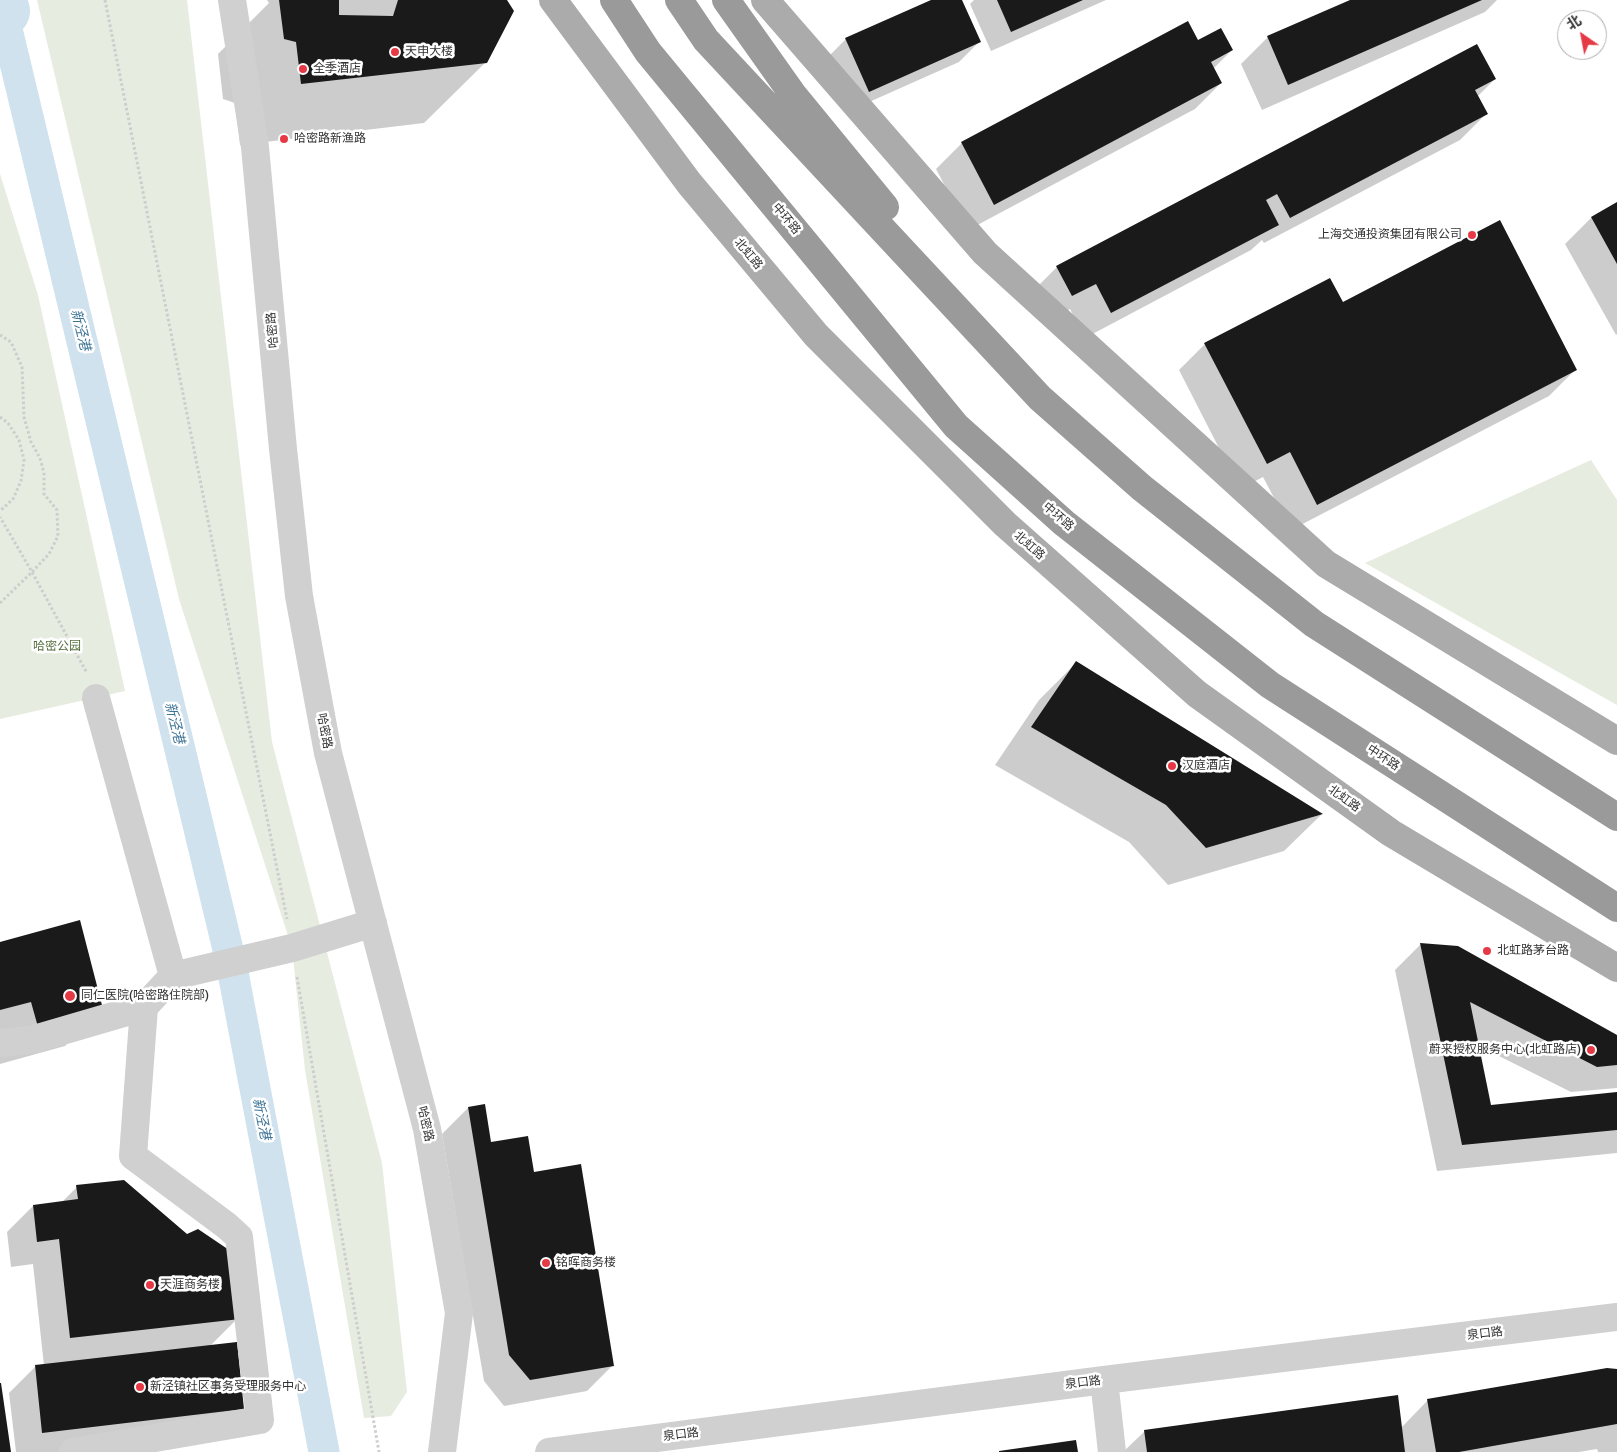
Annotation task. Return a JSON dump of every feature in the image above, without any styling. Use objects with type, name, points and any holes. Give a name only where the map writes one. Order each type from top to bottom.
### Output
[{"type":"highway","name":"中环路","points":[[614,0],[648,52],[956,426],[1064,523],[1270,685],[1617,908]]},
{"type":"highway","points":[[679,0],[706,40],[1040,398],[1142,488],[1314,624],[1617,817]]},
{"type":"highway","points":[[726,0],[794,96],[1040,398]]},
{"type":"main road","name":"北虹路","points":[[552,0],[689,184],[816,335],[1004,524],[1197,694],[1391,833],[1617,968]]},
{"type":"main road","points":[[765,0],[985,253],[1326,564],[1617,742]]},
{"type":"street","name":"哈密路","points":[[232,0],[256,147],[283,449],[299,596],[328,753],[427,1128],[459,1313],[442,1452]]},
{"type":"street","points":[[96,698],[172,976]]},
{"type":"street","points":[[0,1042],[31,1040],[144,1007],[172,976],[292,948],[373,923]]},
{"type":"street","points":[[73,1452],[260,1420],[239,1237],[133,1156],[144,1007]]},
{"type":"street","name":"泉口路","points":[[549,1452],[1104,1380],[1617,1317]]},
{"type":"street","points":[[1104,1380],[1112,1452]]},
{"type":"path","points":[[105,0],[292,948],[380,1452]]},
{"type":"path","points":[[0,335],[11,342],[22,367],[24,417],[44,473],[44,494],[57,510],[58,536],[49,554],[0,603]]},
{"type":"path","points":[[0,417],[8,423],[19,440],[24,460],[21,480],[13,499],[0,511]]},
{"type":"path","points":[[0,517],[85,668],[96,698]]},
{"type":"green space","points":[[37,0],[187,0],[272,742],[382,1163],[407,1392],[391,1416],[364,1418],[305,1070],[292,948],[179,599]]},
{"type":"green space","name":"哈密公园","points":[[0,174],[38,295],[125,691],[0,719]]},
{"type":"green space","points":[[1591,460],[1617,500],[1617,705],[1365,563]]},
{"type":"building","name":"天申大楼","points":[[279,0],[339,0],[339,15],[393,16],[398,0],[507,0],[514,11],[487,63],[301,84],[296,42],[284,39]]},
{"type":"building","points":[[931,0],[962,0],[981,42],[869,92],[845,38]]},
{"type":"building","points":[[997,0],[1083,0],[1011,32]]},
{"type":"building","points":[[1350,0],[1482,0],[1288,85],[1267,36]]},
{"type":"building","points":[[1188,21],[1198,40],[1221,28],[1233,50],[1211,62],[1222,83],[994,205],[961,142]]},
{"type":"building","points":[[1477,44],[1496,79],[1475,90],[1488,114],[1290,218],[1277,194],[1266,200],[1279,225],[1111,313],[1096,284],[1072,296],[1056,266]]},
{"type":"building","points":[[1617,202],[1617,264],[1591,217]]},
{"type":"building","points":[[1500,220],[1577,370],[1317,505],[1290,452],[1267,464],[1204,343],[1330,278],[1343,302]]},
{"type":"building","name":"汉庭酒店","points":[[1076,661],[1323,814],[1206,848],[1166,805],[1031,727]]},
{"type":"building","points":[[80,920],[103,1009],[38,1027],[31,1002],[0,1010],[0,942]]},
{"type":"building","name":"蔚来授权服务中心(北虹路店)","points":[[1420,943],[1458,946],[1617,1035],[1617,1065],[1597,1067],[1470,1002],[1491,1105],[1617,1092],[1617,1130],[1462,1145]]},
{"type":"building","name":"铭晖商务楼","points":[[485,1104],[491,1142],[528,1136],[534,1172],[581,1164],[614,1366],[530,1380],[509,1355],[468,1107]]},
{"type":"building","name":"天涯商务楼","points":[[124,1180],[187,1234],[198,1229],[232,1252],[240,1319],[70,1338],[59,1239],[37,1242],[33,1205],[78,1199],[76,1185]]},
{"type":"building","name":"新泾镇社区事务受理服务中心","points":[[237,1342],[244,1409],[42,1433],[35,1365]]},
{"type":"building","points":[[1607,1368],[1617,1369],[1617,1424],[1459,1452],[1436,1452],[1427,1399]]},
{"type":"building","points":[[1,1383],[11,1452],[0,1452]]},
{"type":"building","points":[[1398,1395],[1405,1452],[1147,1452],[1144,1430]]},
{"type":"building","points":[[1076,1440],[1078,1452],[999,1452],[999,1451]]},
{"type":"waterway","name":"新泾港","points":[[0,0],[231,962],[324,1452]]},
{"type":"place","name":"天申大楼","points":[[395,52]]},
{"type":"place","name":"全季酒店","points":[[303,69]]},
{"type":"place","name":"哈密路新渔路","points":[[284,139]]},
{"type":"place","name":"上海交通投资集团有限公司","points":[[1472,235]]},
{"type":"place","name":"汉庭酒店","points":[[1172,766]]},
{"type":"place","name":"北虹路茅台路","points":[[1487,951]]},
{"type":"place","name":"同仁医院(哈密路住院部)","points":[[70,996]]},
{"type":"place","name":"蔚来授权服务中心(北虹路店)","points":[[1591,1050]]},
{"type":"place","name":"铭晖商务楼","points":[[546,1263]]},
{"type":"place","name":"天涯商务楼","points":[[150,1285]]},
{"type":"place","name":"新泾镇社区事务受理服务中心","points":[[140,1387]]}]
